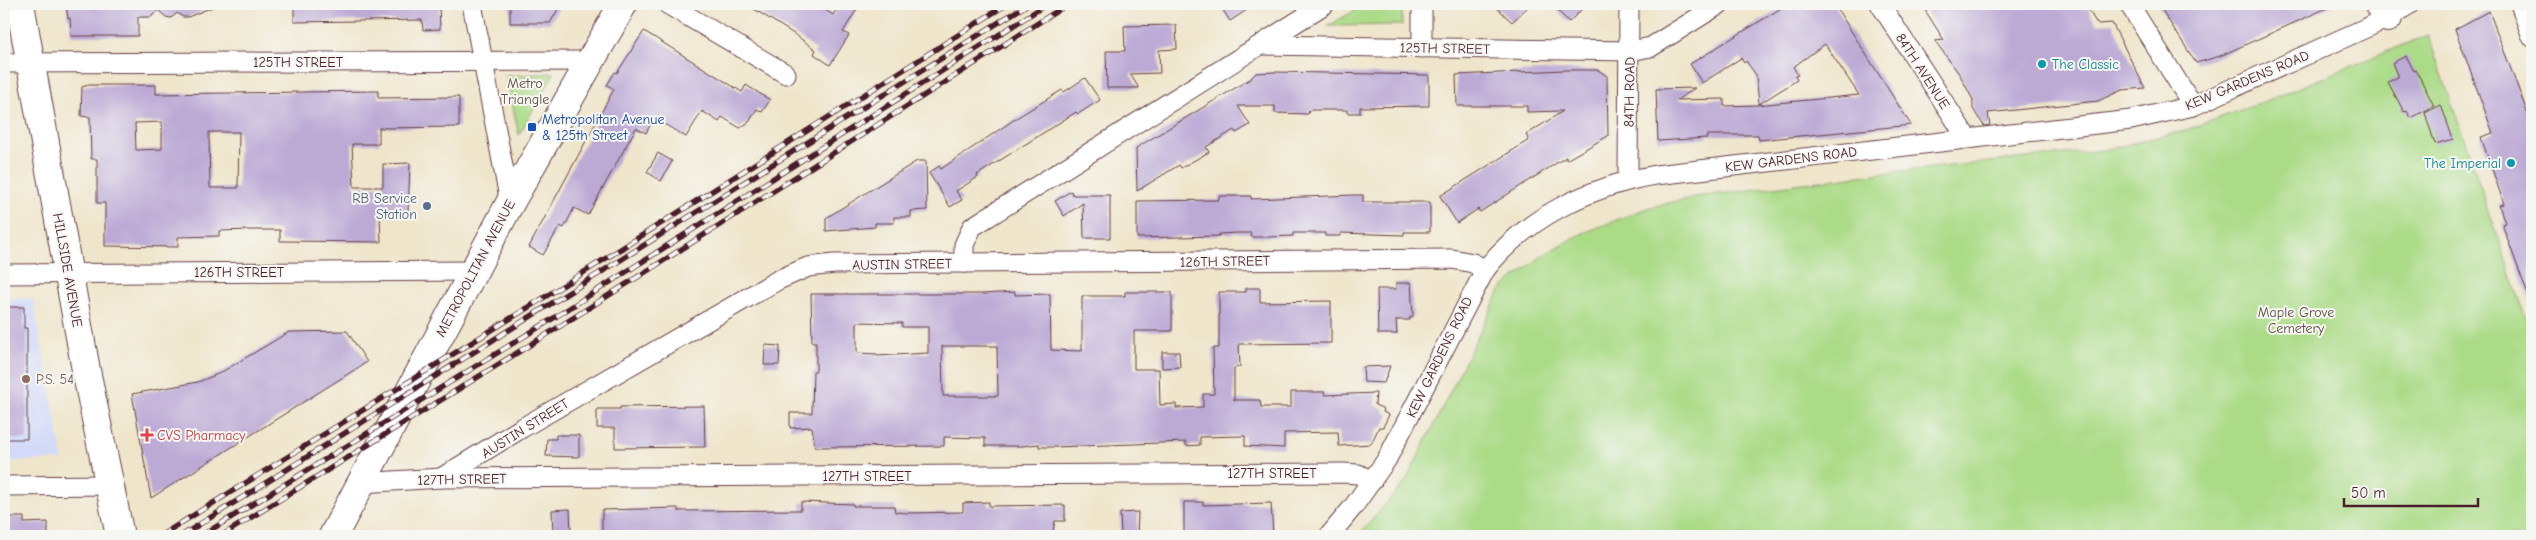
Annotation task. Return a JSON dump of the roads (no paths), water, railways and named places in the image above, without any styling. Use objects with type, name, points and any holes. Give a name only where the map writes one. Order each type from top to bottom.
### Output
[{"type":"main road","name":"HILLSIDE AVENUE","points":[[20,4],[69,274],[120,536]]},
{"type":"main road","name":"METROPOLITAN AVENUE","points":[[333,536],[510,203],[623,4]]},
{"type":"street","points":[[472,4],[510,203]]},
{"type":"street","points":[[668,4],[786,74]]},
{"type":"street","name":"AUSTIN STREET","points":[[442,478],[522,428],[800,270],[834,264],[964,263],[964,245],[972,226],[1325,4]]},
{"type":"street","points":[[1422,4],[1422,48]]},
{"type":"street","name":"84TH ROAD","points":[[1628,180],[1629,4]]},
{"type":"street","name":"125TH STREET","points":[[1261,44],[1630,51],[1651,47],[1720,4]]},
{"type":"street","name":"84TH AVENUE","points":[[1880,4],[1967,138]]},
{"type":"street","points":[[2129,4],[2193,106]]},
{"type":"street","name":"KEW GARDENS ROAD","points":[[1329,536],[1372,481],[1414,410],[1459,317],[1485,270],[1510,242],[1542,218],[1582,196],[1628,180],[1967,138],[2110,124],[2193,106],[2383,11],[2410,4]]},
{"type":"street","points":[[2520,4],[2532,37]]},
{"type":"street","name":"125TH STREET","points":[[4,63],[592,61]]},
{"type":"street","name":"126TH STREET","points":[[964,263],[1452,259],[1473,263],[1485,270]]},
{"type":"street","name":"126TH STREET","points":[[4,274],[474,271]]},
{"type":"street","name":"127TH STREET","points":[[360,483],[442,478],[1343,473],[1358,474],[1372,481]]},
{"type":"street","points":[[4,486],[110,485]]},
{"type":"railway","points":[[160,536],[537,302],[1007,4]]},
{"type":"railway","points":[[181,536],[1028,4]]},
{"type":"railway","points":[[201,536],[549,321],[1047,4]]},
{"type":"railway","points":[[221,536],[554,330],[1068,4]]},
{"type":"place","name":"The Classic","points":[[2042,64]]},
{"type":"place","name":"Metropolitan Avenue & 125th Street","points":[[532,127]]},
{"type":"place","name":"The Imperial","points":[[2511,163]]},
{"type":"place","name":"RB Service Station","points":[[427,206]]},
{"type":"place","name":"P.S. 54","points":[[26,379]]},
{"type":"place","name":"CVS Pharmacy","points":[[147,435]]},
{"type":"park label","name":"Metro Triangle","points":[[525,92]]},
{"type":"park label","name":"Maple Grove Cemetery","points":[[2296,320]]}]
